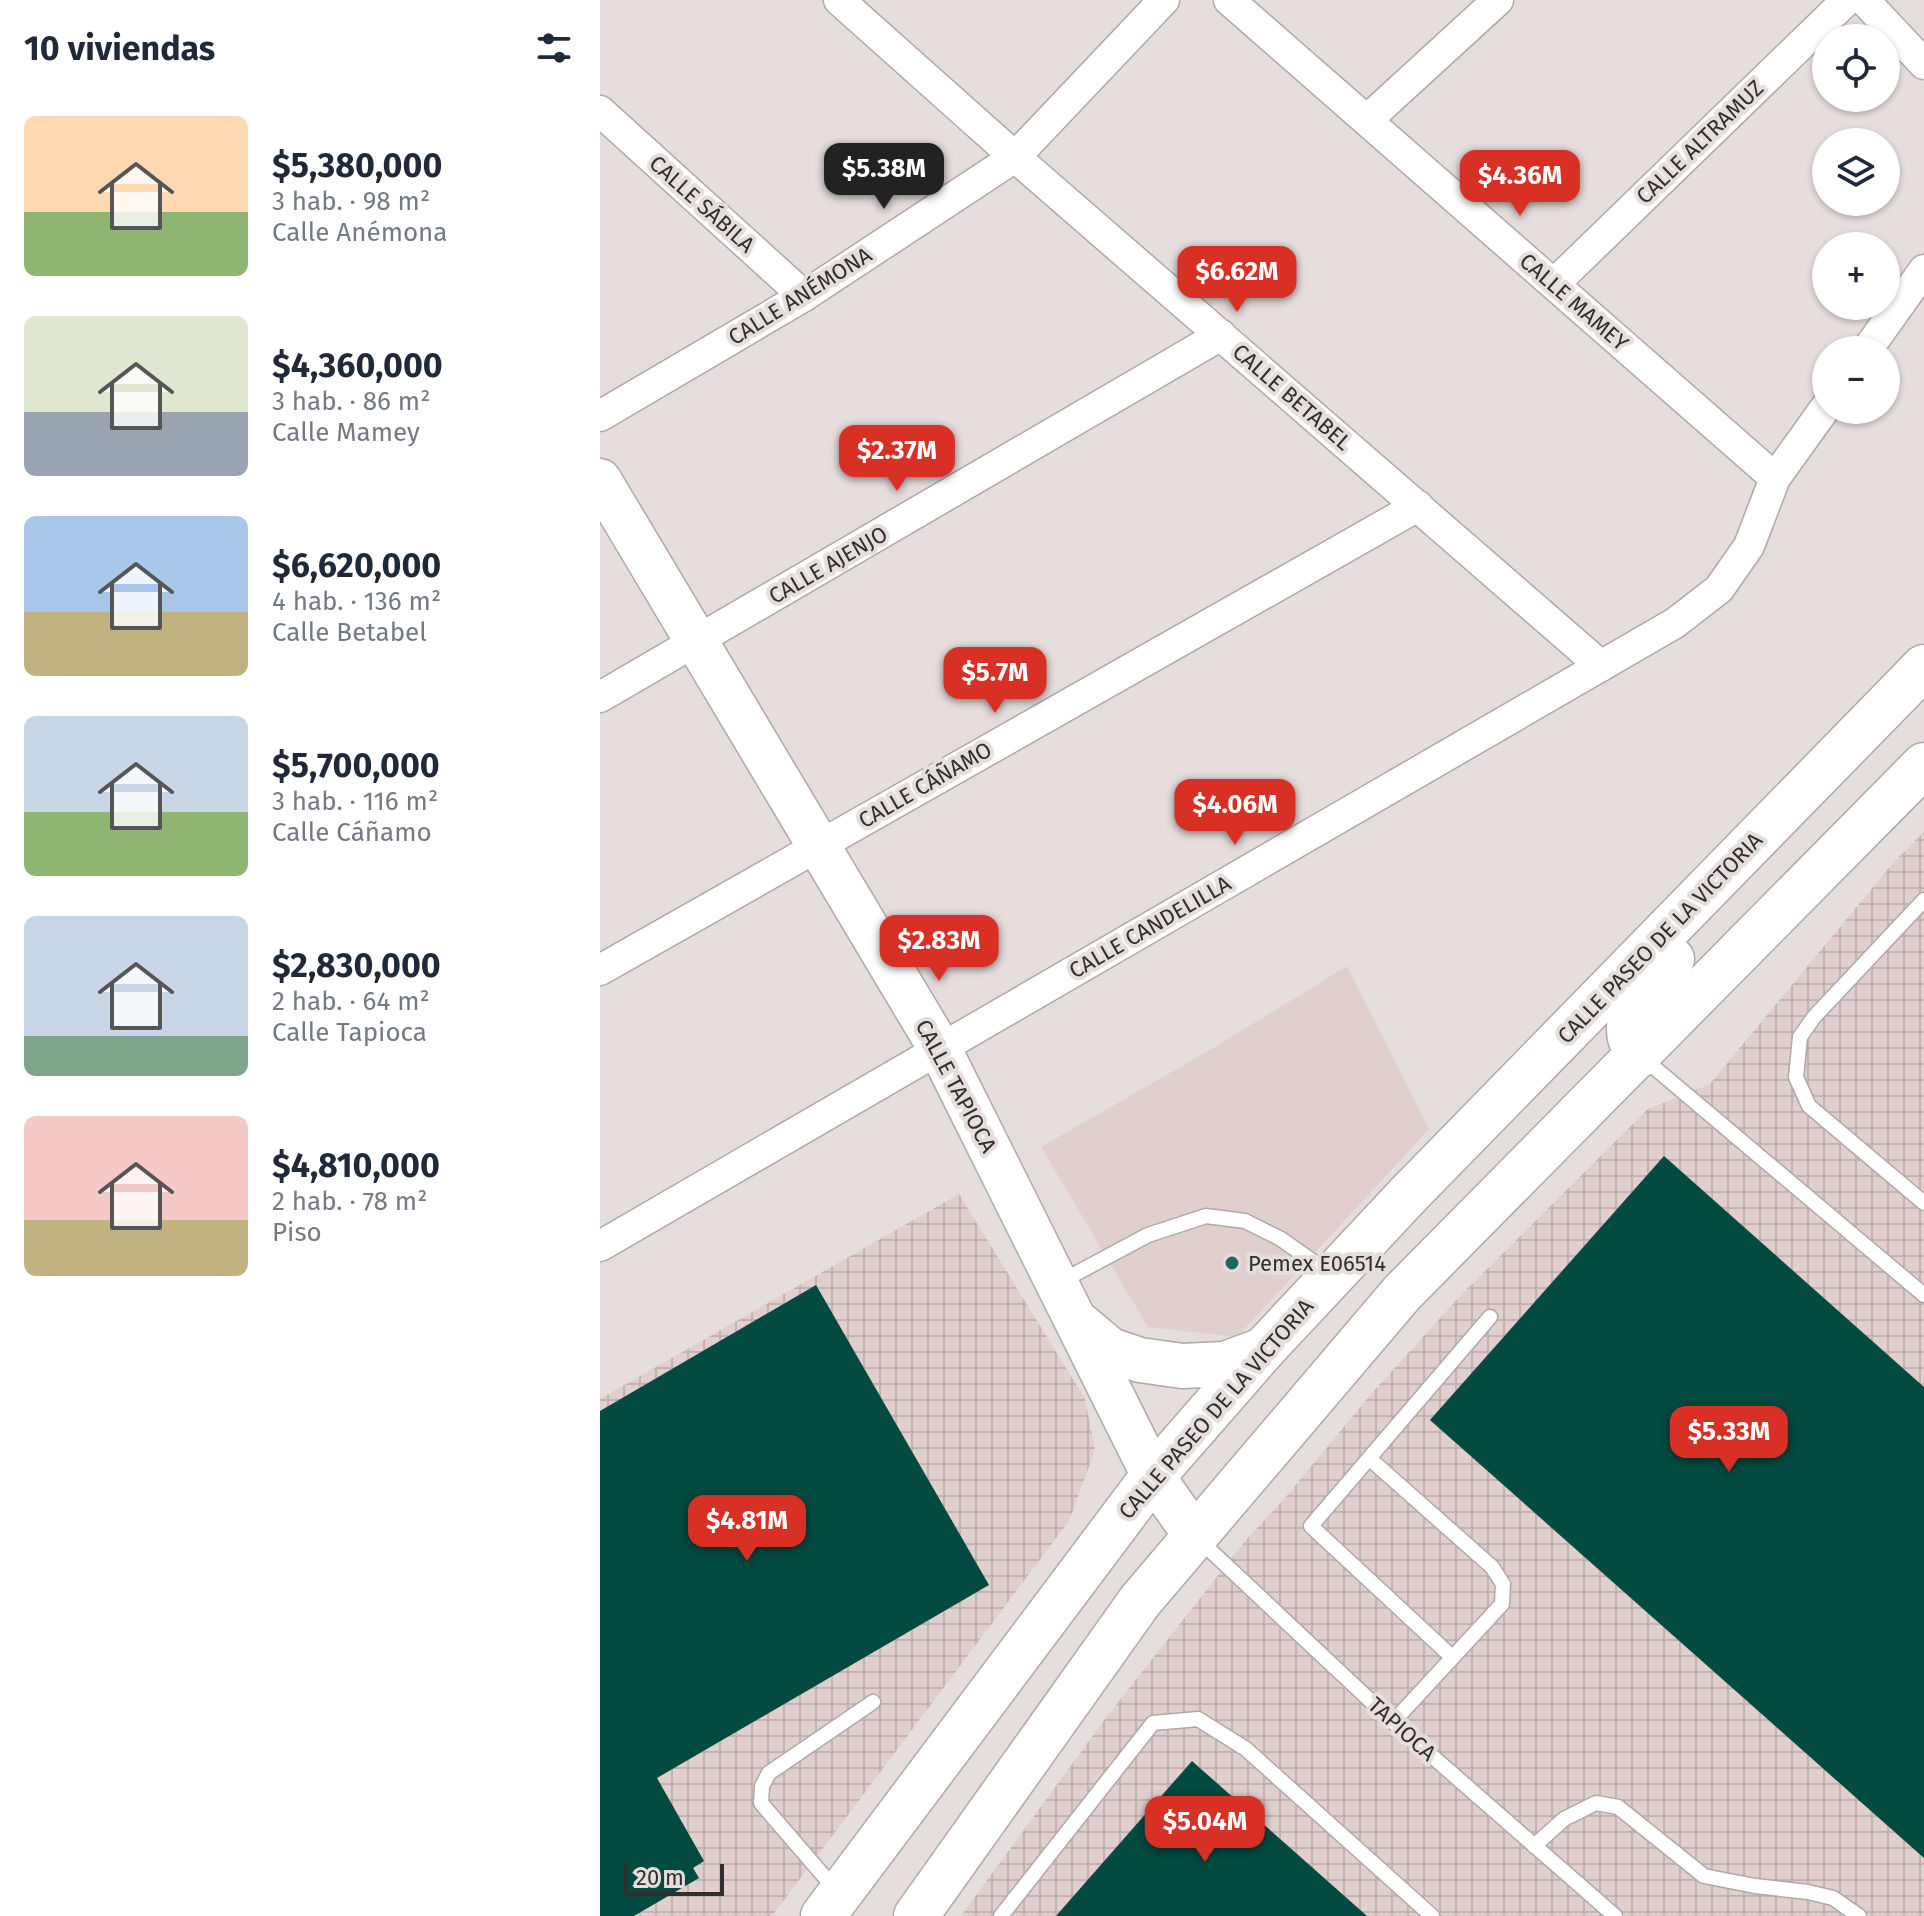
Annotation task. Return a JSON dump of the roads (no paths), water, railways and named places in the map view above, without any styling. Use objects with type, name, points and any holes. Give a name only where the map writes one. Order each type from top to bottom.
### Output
[{"type":"main road","name":"CALLE PASEO DE LA VICTORIA","points":[[831,1905],[1153,1476],[1263,1350],[1924,667]]},
{"type":"main road","points":[[916,1916],[1140,1601],[1402,1293],[1924,765]]},
{"type":"main road","points":[[1640,1055],[1630,1039],[1631,1016],[1645,989],[1756,871],[1788,806]]},
{"type":"main road","points":[[1079,1324],[1110,1350],[1140,1360],[1168,1364],[1225,1364],[1263,1350]]},
{"type":"street","name":"CALLE BETABEL","points":[[839,0],[1601,666]]},
{"type":"street","name":"CALLE ANÉMONA","points":[[600,416],[804,296],[1015,157],[1164,0]]},
{"type":"street","name":"CALLE MAMEY","points":[[1229,0],[1775,478]]},
{"type":"street","points":[[1367,120],[1498,0]]},
{"type":"street","name":"CALLE ALTRAMUZ","points":[[1554,284],[1847,0]]},
{"type":"street","points":[[1864,0],[1924,64]]},
{"type":"street","name":"CALLE SÁBILA","points":[[600,111],[804,296]]},
{"type":"street","points":[[1877,336],[1924,270]]},
{"type":"street","name":"CALLE AJENJO","points":[[600,697],[1221,335]]},
{"type":"street","name":"CALLE CANDELILLA","points":[[600,1246],[1675,623],[1719,589],[1749,546],[1775,478],[1814,424]]},
{"type":"street","name":"CALLE TAPIOCA","points":[[600,480],[940,1049],[1153,1476],[1195,1536]]},
{"type":"street","name":"CALLE CÁÑAMO","points":[[600,970],[1418,506]]},
{"type":"lane","points":[[1924,900],[1814,1017],[1800,1037],[1796,1077],[1809,1106],[1924,1203]]},
{"type":"lane","points":[[1640,1055],[1924,1295]]},
{"type":"lane","points":[[1057,1284],[1148,1235],[1206,1216],[1245,1221],[1281,1239],[1333,1275]]},
{"type":"lane","points":[[1452,1657],[1311,1526],[1490,1317]]},
{"type":"lane","points":[[1370,1459],[1492,1567],[1503,1584],[1502,1604],[1393,1722]]},
{"type":"lane","name":"TAPIOCA","points":[[1195,1536],[1393,1722],[1615,1916]]},
{"type":"lane","points":[[831,1905],[761,1803],[762,1786],[769,1773],[873,1702]]},
{"type":"lane","points":[[1001,1916],[1153,1723],[1198,1719],[1246,1749],[1432,1916]]},
{"type":"lane","points":[[1534,1846],[1564,1819],[1596,1803],[1618,1807],[1704,1876],[1833,1898],[1859,1916]]},
{"type":"place","name":"Pemex E06514","points":[[1232,1263]]}]
